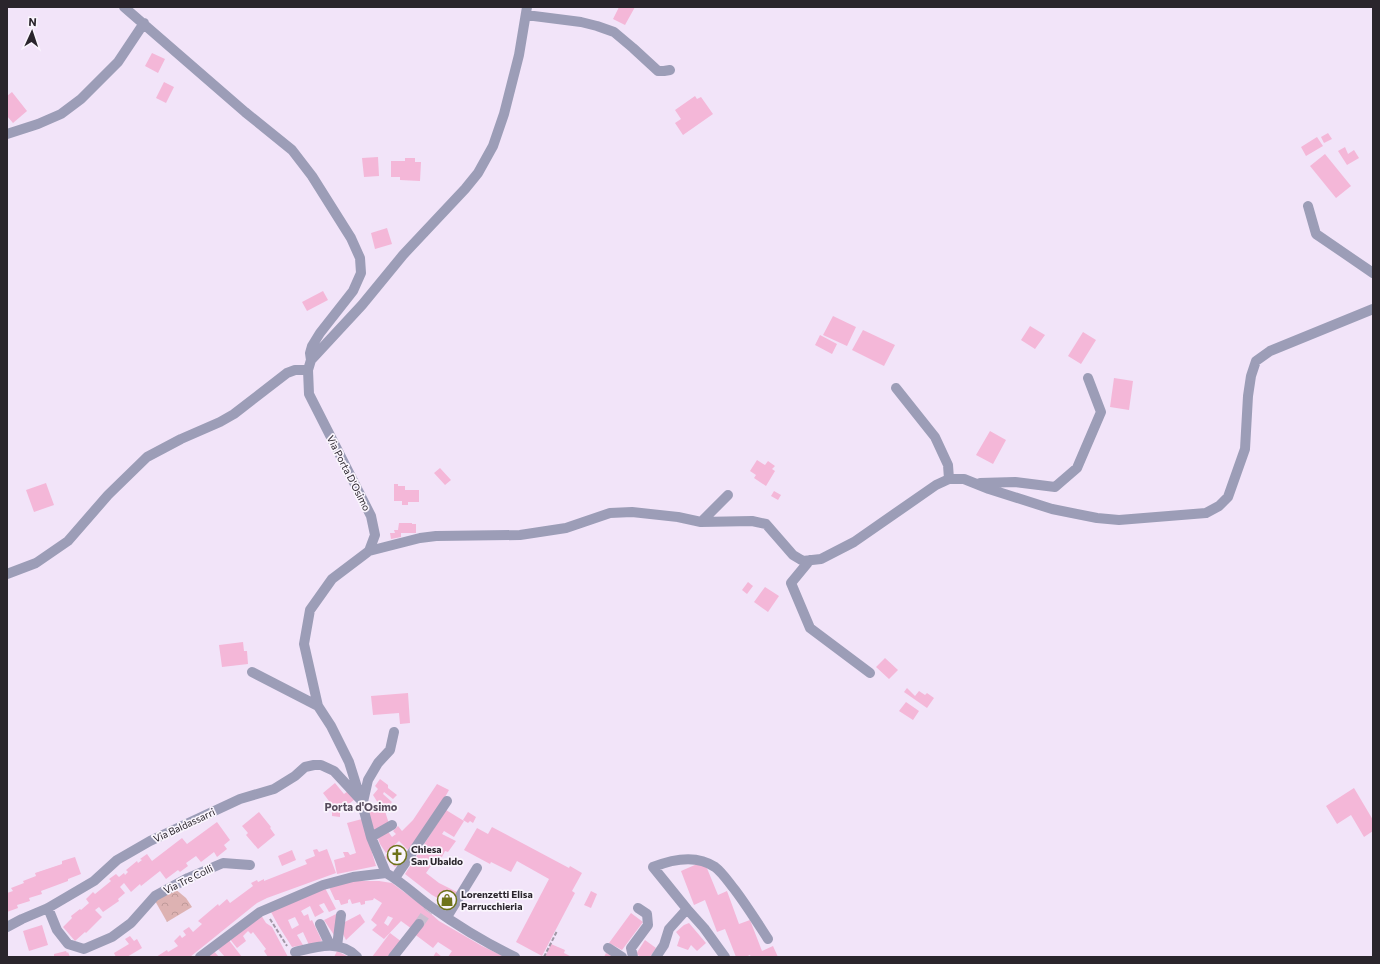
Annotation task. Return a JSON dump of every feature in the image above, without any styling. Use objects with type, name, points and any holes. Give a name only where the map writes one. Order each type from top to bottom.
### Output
[{"type":"street","name":"Via Porta D'Osimo","points":[[124,7],[245,112],[292,150],[312,176],[351,238],[360,258],[361,273],[353,291],[320,333],[312,346],[310,353],[309,394],[371,516],[375,535],[369,551]]},
{"type":"street","points":[[7,574],[36,563],[68,541],[108,495],[147,457],[180,439],[220,422],[234,414],[287,373],[310,365],[403,255],[465,189],[478,173],[493,146],[504,114],[519,55],[527,11],[581,22],[614,32],[658,70],[670,70]]},
{"type":"street","points":[[7,134],[38,124],[61,114],[81,99],[118,62],[144,23]]},
{"type":"street","points":[[1308,206],[1316,234],[1373,273]]},
{"type":"street","points":[[386,873],[371,837],[362,802],[349,762],[331,726],[318,706],[304,644],[310,610],[332,579],[369,551],[420,538],[436,536],[520,535],[566,528],[610,513],[632,512],[678,517],[701,522],[752,522],[766,524],[793,555],[803,561],[821,559],[854,542],[936,485],[949,479],[964,479],[1052,508],[1097,518],[1119,520],[1206,513],[1219,506],[1228,498],[1245,449],[1248,396],[1251,376],[1256,361],[1270,351],[1373,309]]},
{"type":"street","points":[[975,483],[1015,482],[1055,487],[1077,468],[1101,412],[1088,378]]},
{"type":"street","points":[[896,388],[935,437],[948,465],[949,479]]},
{"type":"street","points":[[701,522],[728,495]]},
{"type":"street","points":[[810,560],[791,583],[810,628],[870,674]]},
{"type":"street","points":[[252,672],[318,706]]},
{"type":"street","points":[[362,802],[368,780],[378,763],[390,750],[394,732]]},
{"type":"street","name":"Via Baldassarri","points":[[7,927],[48,908],[94,881],[117,860],[150,841],[240,799],[274,789],[295,776],[305,767],[314,765],[334,770],[362,802]]},
{"type":"street","points":[[395,878],[447,801]]},
{"type":"street","points":[[371,837],[392,825]]},
{"type":"street","points":[[725,957],[704,928],[653,867],[669,861],[693,859],[703,861],[716,867],[749,909],[768,939]]},
{"type":"street","name":"Via Tre Colli","points":[[48,908],[57,930],[68,944],[84,948],[112,937],[132,923],[155,896],[188,878],[223,863],[250,865]]},
{"type":"street","points":[[448,917],[477,868]]},
{"type":"street","points":[[200,957],[264,910],[323,885],[353,877],[386,873],[395,878],[429,909],[448,917],[515,957]]},
{"type":"street","points":[[633,957],[631,948],[648,925],[647,914],[638,908]]},
{"type":"street","points":[[656,957],[664,945],[669,929],[687,909]]},
{"type":"street","points":[[334,946],[341,915]]},
{"type":"street","points":[[320,924],[334,946]]},
{"type":"street","points":[[393,957],[419,924]]},
{"type":"street","points":[[295,952],[334,946],[348,950],[357,957]]},
{"type":"street","points":[[608,948],[622,957]]},
{"type":"path","points":[[264,910],[289,949],[295,952]]},
{"type":"path","points":[[544,957],[557,932]]},
{"type":"green space","points":[[174,888],[186,898],[192,907],[167,922],[154,899]]},
{"type":"building","points":[[619,7],[635,7],[625,25],[613,19]]},
{"type":"building","points":[[152,53],[165,59],[158,73],[145,66]]},
{"type":"building","points":[[164,82],[174,87],[166,103],[156,98]]},
{"type":"building","points":[[12,92],[27,111],[13,123],[7,116],[7,96]]},
{"type":"building","points":[[695,96],[697,99],[701,97],[713,114],[683,135],[675,123],[681,119],[675,110]]},
{"type":"building","points":[[1328,133],[1332,139],[1324,143],[1321,137]]},
{"type":"building","points":[[1317,137],[1323,146],[1306,156],[1301,147]]},
{"type":"building","points":[[1345,147],[1348,154],[1354,150],[1359,158],[1347,165],[1338,151]]},
{"type":"building","points":[[1325,154],[1351,186],[1336,198],[1310,166]]},
{"type":"building","points":[[378,157],[379,176],[364,177],[362,158]]},
{"type":"building","points":[[405,158],[415,158],[415,162],[421,162],[420,181],[400,180],[400,177],[391,177],[391,161],[405,161]]},
{"type":"building","points":[[387,228],[392,244],[375,249],[371,233]]},
{"type":"building","points":[[323,291],[328,300],[307,311],[302,302]]},
{"type":"building","points":[[833,316],[856,327],[847,346],[823,335]]},
{"type":"building","points":[[1030,326],[1045,335],[1035,349],[1021,340]]},
{"type":"building","points":[[863,330],[895,345],[884,366],[852,350]]},
{"type":"building","points":[[1083,332],[1096,340],[1081,364],[1068,356]]},
{"type":"building","points":[[820,335],[837,344],[832,354],[815,345]]},
{"type":"building","points":[[1114,378],[1133,381],[1129,410],[1110,407]]},
{"type":"building","points":[[990,431],[1006,440],[993,464],[976,455]]},
{"type":"building","points":[[757,460],[765,465],[768,461],[775,466],[772,469],[775,471],[766,486],[754,478],[756,475],[750,471]]},
{"type":"building","points":[[440,468],[451,480],[445,485],[434,473]]},
{"type":"building","points":[[46,483],[54,505],[34,512],[26,490]]},
{"type":"building","points":[[394,484],[398,484],[398,486],[405,486],[405,490],[419,490],[419,502],[408,502],[408,505],[402,505],[402,501],[394,501]]},
{"type":"building","points":[[774,491],[781,495],[778,500],[771,496]]},
{"type":"building","points":[[399,523],[416,524],[416,533],[401,533],[401,537],[391,539],[390,533],[395,533],[394,530],[398,530]]},
{"type":"building","points":[[748,582],[753,586],[747,594],[742,590]]},
{"type":"building","points":[[765,587],[779,596],[768,612],[754,602]]},
{"type":"building","points":[[243,642],[244,651],[247,651],[248,664],[222,667],[219,645]]},
{"type":"building","points":[[885,658],[898,670],[889,679],[876,667]]},
{"type":"building","points":[[907,688],[915,696],[919,691],[925,695],[927,693],[934,698],[927,708],[904,692]]},
{"type":"building","points":[[408,693],[410,723],[400,724],[399,713],[373,715],[371,696]]},
{"type":"building","points":[[906,702],[919,711],[913,720],[899,711]]},
{"type":"building","points":[[380,779],[397,795],[393,799],[384,792],[383,794],[392,802],[385,811],[389,824],[375,832],[367,812],[378,803],[373,795],[378,789],[375,786]]},
{"type":"building","points":[[335,783],[344,794],[348,791],[355,799],[345,807],[342,804],[335,809],[323,793]]},
{"type":"building","points":[[437,784],[449,790],[440,806],[408,850],[399,841],[386,853],[377,836],[387,830],[392,837],[396,834],[393,831],[398,826],[402,831],[413,820]]},
{"type":"building","points":[[1354,788],[1373,820],[1373,831],[1364,837],[1351,815],[1337,824],[1326,806]]},
{"type":"building","points":[[332,809],[340,809],[340,817],[332,816]]},
{"type":"building","points":[[446,810],[464,821],[454,837],[444,831],[442,834],[456,841],[448,852],[445,851],[442,857],[438,856],[426,873],[439,883],[459,893],[452,906],[432,895],[405,874]]},
{"type":"building","points":[[259,812],[271,827],[270,828],[275,835],[258,849],[246,835],[248,833],[242,826]]},
{"type":"building","points":[[468,812],[476,817],[473,823],[470,821],[468,823],[463,820]]},
{"type":"building","points":[[362,819],[376,866],[337,874],[334,860],[345,857],[343,852],[348,852],[350,855],[356,853],[347,823]]},
{"type":"building","points":[[217,822],[230,840],[224,845],[227,849],[217,857],[214,852],[201,862],[196,856],[186,863],[188,866],[180,872],[178,870],[166,879],[160,871],[141,886],[140,884],[131,892],[124,883],[120,887],[125,893],[118,899],[119,901],[103,912],[99,907],[95,910],[102,917],[86,933],[85,932],[75,941],[63,927],[72,918],[71,916],[89,903],[86,899],[93,892],[95,894],[111,881],[109,879],[116,874],[119,877],[124,873],[125,875],[128,872],[126,870],[137,861],[138,863],[142,860],[140,859],[147,854],[152,861],[182,838],[187,844]]},
{"type":"building","points":[[492,827],[569,868],[570,866],[582,873],[572,891],[575,893],[542,956],[516,942],[549,879],[517,861],[511,872],[491,862],[490,864],[464,850],[477,828],[488,834]]},
{"type":"building","name":"Chiesa San Ubaldo","points":[[399,844],[409,854],[395,867],[385,857]]},
{"type":"building","points":[[317,849],[319,852],[327,849],[336,873],[257,903],[190,957],[156,957],[167,950],[168,952],[178,946],[174,941],[180,935],[182,938],[186,935],[183,931],[189,927],[193,932],[202,924],[198,921],[218,904],[219,906],[227,899],[230,903],[253,886],[251,883],[257,880],[258,882],[264,879],[264,881],[307,864],[305,860],[315,856],[313,850]]},
{"type":"building","points":[[292,850],[296,860],[282,866],[278,856]]},
{"type":"building","points":[[75,857],[81,874],[68,879],[68,881],[41,891],[42,894],[29,898],[30,901],[17,905],[18,908],[7,912],[7,893],[13,891],[11,888],[36,876],[35,873],[62,864],[62,861]]},
{"type":"building","points":[[704,861],[718,895],[727,891],[739,924],[750,920],[762,951],[773,946],[778,957],[751,957],[750,955],[745,957],[736,957],[725,929],[717,932],[705,900],[694,905],[681,871]]},
{"type":"building","points":[[352,881],[379,881],[392,883],[419,903],[439,921],[482,946],[505,957],[448,957],[452,951],[438,942],[433,948],[413,933],[412,929],[401,921],[384,939],[372,930],[377,925],[371,920],[382,903],[374,898],[373,900],[365,901],[365,904],[361,905],[360,902],[352,904],[350,899],[348,900],[348,903],[341,905],[339,900],[335,900],[329,887]],"holes":[[[388,916],[393,918],[388,926],[384,923]]]},
{"type":"building","points":[[325,888],[336,909],[329,912],[324,903],[319,905],[324,912],[315,917],[310,906],[301,911],[304,916],[308,914],[310,921],[312,920],[322,941],[309,945],[303,932],[297,935],[303,945],[292,947],[271,912]],"holes":[[[295,917],[299,925],[292,929],[288,920]]]},
{"type":"building","points":[[591,891],[597,894],[591,908],[584,905]]},
{"type":"building","points":[[338,913],[334,935],[324,920]]},
{"type":"building","points":[[631,913],[643,922],[622,950],[609,943]]},
{"type":"building","points":[[360,914],[365,922],[346,940],[341,930],[341,924]]},
{"type":"building","points":[[261,915],[266,923],[272,927],[288,957],[268,957],[264,951],[266,949],[253,932],[251,934],[248,931],[243,936],[246,941],[237,948],[229,938]]},
{"type":"building","points":[[689,923],[706,943],[697,951],[691,945],[688,950],[677,946],[680,937],[676,932],[684,925]]},
{"type":"building","points":[[42,925],[48,945],[29,951],[23,931]]},
{"type":"building","points":[[390,933],[402,942],[390,957],[372,957]]},
{"type":"building","points":[[130,936],[134,941],[137,939],[142,948],[127,957],[116,957],[114,953],[129,944],[125,939]]},
{"type":"building","points":[[228,939],[242,957],[225,957],[217,948]]},
{"type":"building","points":[[645,940],[656,948],[650,957],[641,957],[636,954]]},
{"type":"building","points":[[551,944],[565,950],[564,953],[572,957],[545,957]]},
{"type":"building","points":[[213,950],[219,957],[206,957]]},
{"type":"building","points":[[66,951],[70,957],[54,957],[54,954]]},
{"type":"building","points":[[337,951],[349,957],[334,957]]},
{"type":"building","points":[[436,952],[442,957],[433,957]]},
{"type":"building","points":[[606,953],[615,957],[604,957]]},
{"type":"tunnel","points":[[419,924],[428,911]]},
{"type":"place","name":"Chiesa San Ubaldo","points":[[397,855]]},
{"type":"place","name":"Lorenzetti Elisa Parrucchieria","points":[[447,900]]},
{"type":"district","name":"Porta d'Osimo","points":[[361,806]]}]
